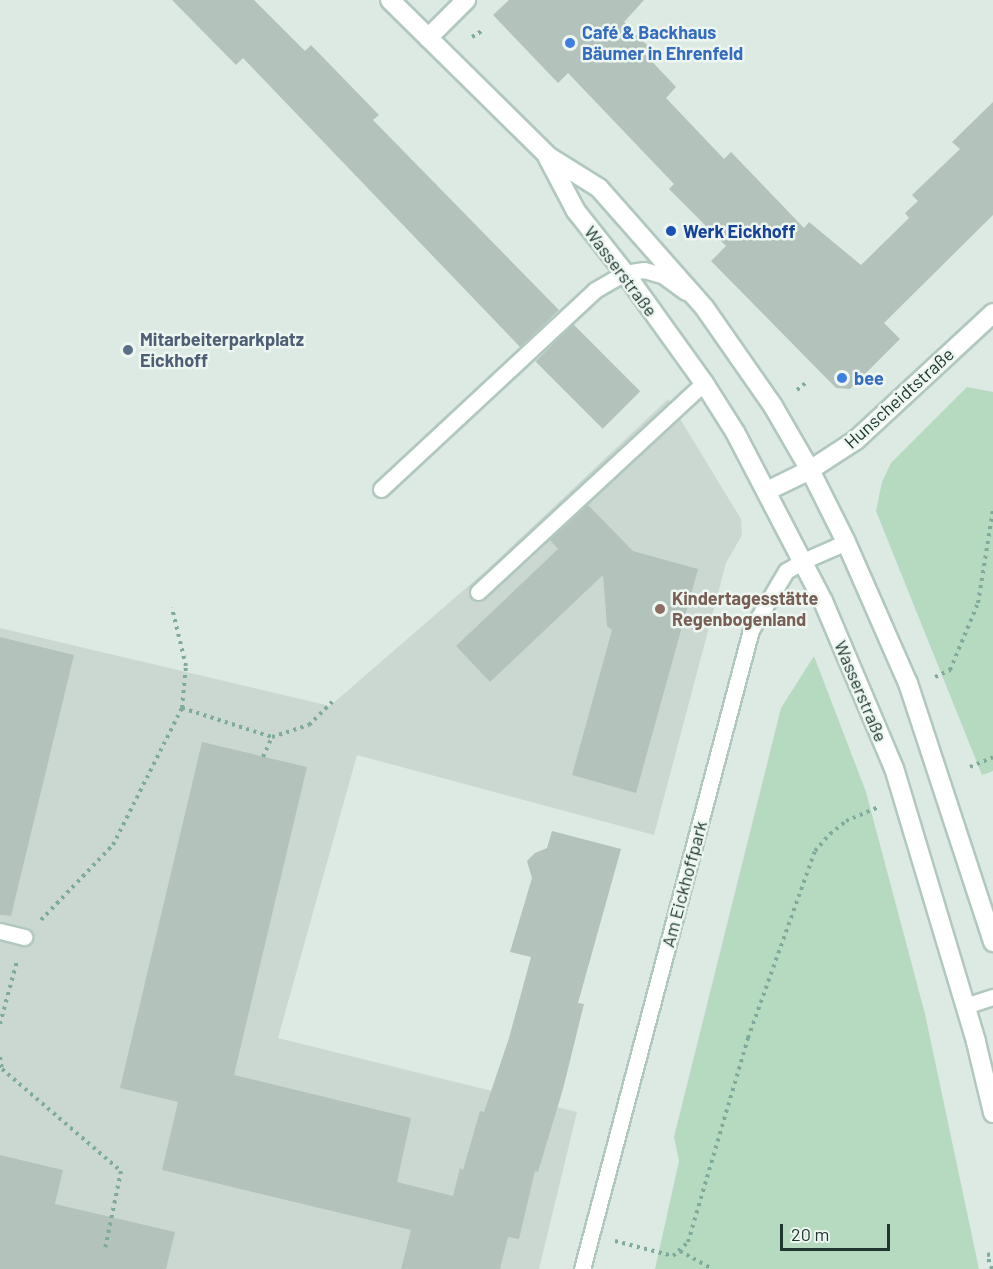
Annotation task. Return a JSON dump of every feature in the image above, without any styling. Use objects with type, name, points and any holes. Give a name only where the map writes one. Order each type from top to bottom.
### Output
[{"type":"main road","name":"Wasserstraße","points":[[390,0],[548,156],[599,188],[704,307],[773,406],[810,470],[846,542],[908,683],[993,942]]},
{"type":"main road","points":[[428,38],[466,0]]},
{"type":"main road","name":"Wasserstraße","points":[[548,156],[576,211],[625,273],[704,383],[767,491],[850,664],[903,798],[965,1006],[993,1113]]},
{"type":"main road","name":"Hunscheidtstraße","points":[[767,491],[810,470],[856,440],[993,313]]},
{"type":"lane","points":[[381,489],[595,290],[625,273],[644,270],[662,275],[704,307]]},
{"type":"lane","points":[[478,592],[704,383]]},
{"type":"lane","name":"Am Eickhoffpark","points":[[582,1269],[751,630],[786,571],[802,561],[846,542]]},
{"type":"lane","points":[[0,932],[24,937]]},
{"type":"lane","points":[[965,1006],[993,997]]},
{"type":"path","points":[[790,394],[807,382]]},
{"type":"path","points":[[935,677],[950,670],[978,603],[993,509]]},
{"type":"path","points":[[0,1024],[24,937],[113,845],[182,708],[186,666],[172,608]]},
{"type":"path","points":[[182,708],[272,736],[309,725],[335,699]]},
{"type":"path","points":[[263,757],[272,736]]},
{"type":"path","points":[[970,767],[993,757]]},
{"type":"path","points":[[590,1235],[674,1256],[688,1242],[748,1038],[815,851],[846,821],[903,798]]},
{"type":"path","points":[[0,1057],[2,1069],[121,1171],[105,1250]]},
{"type":"path","points":[[680,1251],[712,1269]]},
{"type":"path","points":[[992,1269],[987,1255],[993,1254]]},
{"type":"shaded area","points":[[668,399],[741,519],[742,535],[726,563],[654,835],[357,755],[278,1038],[577,1112],[539,1269],[0,1269],[0,628],[330,706],[488,569]]},
{"type":"green space","points":[[967,387],[993,392],[993,771],[982,775],[876,511],[882,482],[891,463]]},
{"type":"green space","points":[[814,656],[866,792],[925,1014],[979,1269],[655,1269],[679,1161],[674,1137],[781,708]]},
{"type":"building","points":[[172,0],[254,0],[305,51],[311,45],[379,115],[373,120],[559,310],[520,347],[243,58],[236,65]]},
{"type":"building","points":[[509,0],[644,0],[624,22],[648,46],[643,52],[676,87],[666,98],[724,159],[731,152],[804,228],[809,222],[861,265],[909,218],[905,213],[918,201],[912,195],[960,149],[952,142],[993,102],[993,215],[884,323],[900,339],[850,389],[836,388],[711,261],[726,246],[669,189],[674,184],[568,73],[558,83],[493,15]]},
{"type":"building","points":[[573,324],[640,391],[603,429],[536,361]]},
{"type":"building","points":[[588,505],[633,551],[698,569],[636,793],[572,775],[612,630],[607,626],[603,575],[490,682],[456,646],[558,549],[550,540]]},
{"type":"building","points":[[0,637],[74,655],[11,916],[0,915]]},
{"type":"building","points":[[202,742],[307,767],[234,1075],[411,1118],[397,1182],[453,1196],[460,1168],[463,1170],[480,1111],[484,1112],[509,1038],[531,957],[510,952],[532,878],[527,861],[535,853],[547,848],[552,831],[621,849],[578,1003],[584,1004],[563,1089],[538,1172],[535,1171],[519,1239],[508,1237],[500,1269],[401,1269],[411,1230],[162,1170],[178,1102],[120,1088]]},
{"type":"building","points":[[0,1155],[63,1170],[55,1204],[175,1232],[166,1269],[0,1269]]},
{"type":"place","name":"Café & Backhaus Bäumer in Ehrenfeld","points":[[570,43]]},
{"type":"place","name":"Werk Eickhoff","points":[[671,231]]},
{"type":"place","name":"Mitarbeiterparkplatz Eickhoff","points":[[128,350]]},
{"type":"place","name":"bee","points":[[842,378]]},
{"type":"place","name":"Kindertagesstätte Regenbogenland","points":[[660,609]]}]
